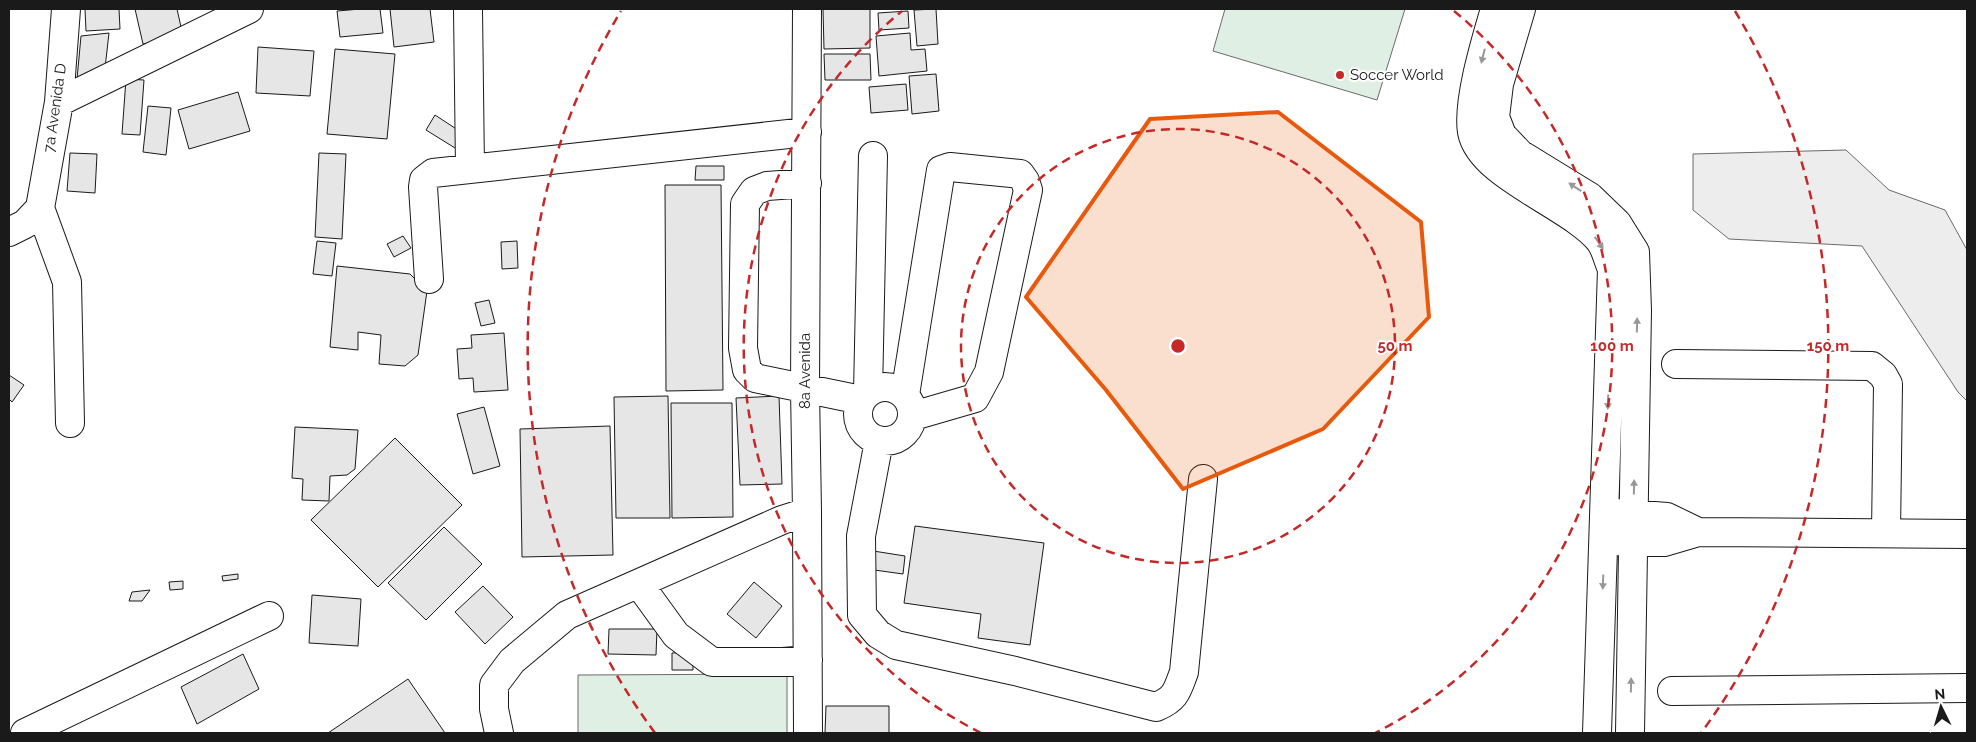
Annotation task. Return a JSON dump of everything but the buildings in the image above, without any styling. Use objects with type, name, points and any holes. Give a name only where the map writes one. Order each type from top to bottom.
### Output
[{"type":"street","name":"7a Avenida D","points":[[40,208],[59,102],[66,9]]},
{"type":"street","points":[[59,102],[249,9]]},
{"type":"street","points":[[468,9],[470,169]]},
{"type":"street","name":"8a Avenida","points":[[807,9],[808,132],[805,389],[808,512],[808,733]]},
{"type":"street","points":[[1495,9],[1471,106],[1472,133],[1484,156],[1501,171],[1576,219],[1601,242],[1612,270],[1597,733]]},
{"type":"street","points":[[1521,9],[1499,84],[1495,117],[1502,135],[1520,154],[1590,197],[1617,223],[1635,252],[1643,542],[1630,733]]},
{"type":"street","points":[[429,280],[422,187],[424,180],[432,173],[808,132]]},
{"type":"street","points":[[873,156],[865,397],[858,417],[864,433],[879,441],[888,442],[897,439],[910,426],[909,406],[941,170],[950,166],[1020,174],[1028,190],[989,372],[975,398],[909,406]]},
{"type":"street","points":[[807,183],[767,186],[754,191],[745,204],[743,348],[747,370],[755,378],[805,389],[865,397],[883,387],[891,388],[909,406]]},
{"type":"street","points":[[9,232],[25,224],[40,208],[67,282],[70,423]]},
{"type":"street","points":[[1676,364],[1872,366],[1884,375],[1888,384],[1886,534]]},
{"type":"street","points":[[879,441],[861,536],[862,615],[878,634],[896,645],[1015,671],[1156,707],[1170,701],[1177,691],[1184,672],[1203,479]]},
{"type":"street","points":[[498,733],[494,709],[494,685],[512,661],[567,615],[782,520],[808,512]]},
{"type":"street","points":[[1604,512],[1666,516],[1698,532]]},
{"type":"street","points":[[1604,540],[1664,542],[1698,532],[1967,534]]},
{"type":"street","points":[[639,584],[676,635],[712,662],[808,660]]},
{"type":"street","points":[[24,733],[59,725],[269,616]]},
{"type":"street","points":[[1672,691],[1967,688]]},
{"type":"highlighted area","points":[[1278,112],[1421,222],[1429,317],[1323,429],[1183,489],[1106,390],[1026,297],[1150,119]]},
{"type":"green space","name":"Soccer World","points":[[1225,9],[1405,9],[1377,100],[1213,51]]},
{"type":"green space","points":[[787,674],[787,733],[578,733],[578,675]]},
{"type":"shaded area","points":[[1846,150],[1889,190],[1945,210],[1967,250],[1967,401],[1958,392],[1862,246],[1729,239],[1693,210],[1693,154]]},
{"type":"place","name":"Soccer World","points":[[1340,75]]}]
